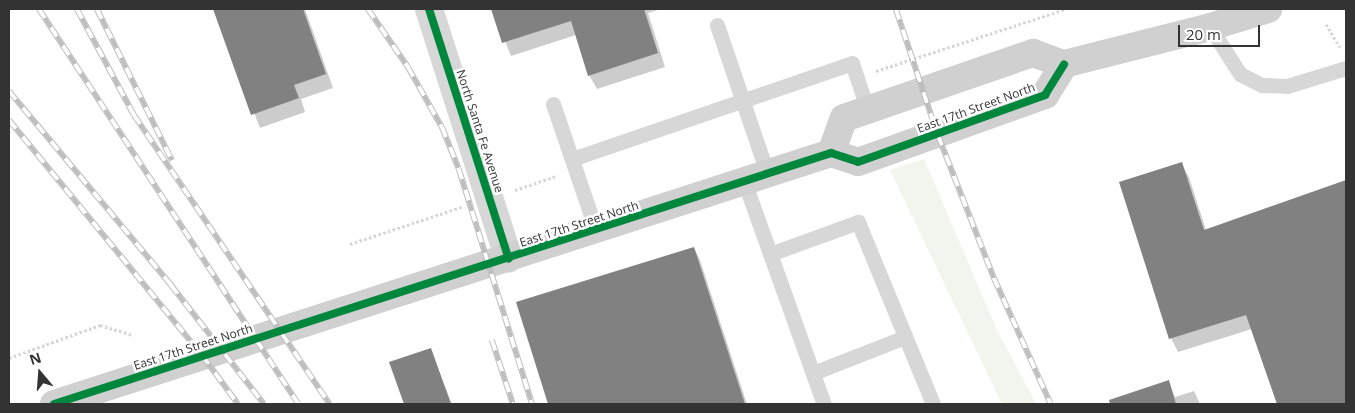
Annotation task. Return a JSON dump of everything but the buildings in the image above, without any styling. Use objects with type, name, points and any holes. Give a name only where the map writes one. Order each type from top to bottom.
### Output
[{"type":"street","name":"North Santa Fe Avenue","points":[[430,9],[510,259]]},
{"type":"street","points":[[831,153],[844,118],[867,108],[1033,53],[1064,64],[1210,28],[1268,9]]},
{"type":"street","name":"East 17th Street North","points":[[54,404],[510,259],[831,153],[858,162],[1045,94],[1064,64]]},
{"type":"lane","points":[[717,26],[742,100],[770,254],[824,404]]},
{"type":"lane","points":[[1210,28],[1240,74],[1262,85],[1287,86],[1346,68]]},
{"type":"lane","points":[[572,159],[852,63],[867,108]]},
{"type":"lane","points":[[553,104],[596,230]]},
{"type":"lane","points":[[770,254],[858,222],[933,404]]},
{"type":"lane","points":[[813,372],[905,337]]},
{"type":"path","points":[[1326,24],[1341,50]]},
{"type":"path","points":[[9,358],[100,325],[133,335]]},
{"type":"shaded area","points":[[924,159],[997,330],[1036,404],[1002,404],[890,170]]},
{"type":"railway","points":[[39,9],[298,404]]},
{"type":"railway","points":[[77,9],[134,115],[330,404]]},
{"type":"railway","points":[[97,9],[172,160]]},
{"type":"railway","points":[[368,9],[408,67],[442,127],[459,169],[532,404]]},
{"type":"railway","points":[[896,9],[938,135],[994,278],[1051,404]]},
{"type":"railway","points":[[9,91],[171,285],[264,404]]},
{"type":"railway","points":[[9,120],[202,355],[238,404]]},
{"type":"railway","points":[[492,340],[513,404]]},
{"type":"cycle path","points":[[429,9],[509,259]]},
{"type":"cycle path","points":[[54,404],[831,153],[858,162],[1045,95],[1064,64]]}]
